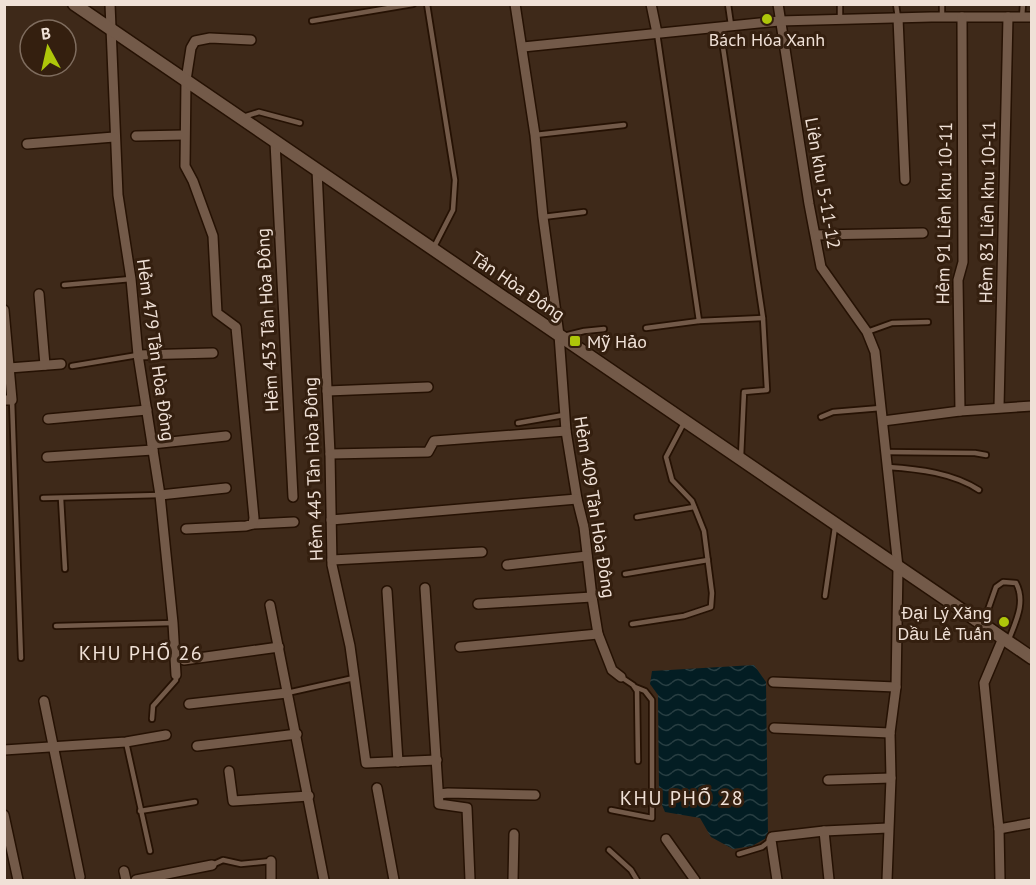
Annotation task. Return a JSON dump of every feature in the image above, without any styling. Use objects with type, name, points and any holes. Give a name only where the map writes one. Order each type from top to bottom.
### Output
[{"type":"street","name":"Tân Hòa Đông","points":[[74,4],[1032,658]]},
{"type":"street","name":"Hẻm 479 Tân Hòa Đông","points":[[110,4],[118,195],[131,279],[138,355],[160,495],[176,675]]},
{"type":"street","name":"Hẻm 409 Tân Hòa Đông","points":[[515,4],[535,135],[543,217],[560,336],[566,431],[584,528],[592,597],[598,634],[612,670],[621,677]]},
{"type":"street","points":[[651,4],[657,33]]},
{"type":"street","name":"Liên khu 5-11-12","points":[[778,4],[821,267],[867,332],[875,352],[898,567],[896,687],[890,733],[891,778],[887,880]]},
{"type":"street","name":"Hẻm 91 Liên khu 10-11","points":[[960,411],[958,280],[963,262],[962,17]]},
{"type":"street","name":"Hẻm 83 Liên khu 10-11","points":[[999,407],[1008,17]]},
{"type":"street","points":[[523,47],[779,21],[1027,17]]},
{"type":"street","points":[[898,18],[905,180]]},
{"type":"street","points":[[251,40],[210,38],[195,41],[191,48],[186,80],[184,135],[185,166],[193,181],[213,236],[217,313],[236,327],[254,518],[252,524]]},
{"type":"street","points":[[136,136],[184,135]]},
{"type":"street","points":[[27,144],[114,137]]},
{"type":"street","name":"Hẻm 453 Tân Hòa Đông","points":[[275,142],[293,497]]},
{"type":"street","name":"Hẻm 445 Tân Hòa Đông","points":[[317,170],[330,454],[332,560],[354,678],[366,763],[398,762]]},
{"type":"street","points":[[816,235],[923,233]]},
{"type":"street","points":[[39,294],[45,365]]},
{"type":"street","points":[[4,310],[9,368],[8,400]]},
{"type":"street","points":[[138,355],[213,353]]},
{"type":"street","points":[[9,368],[61,364]]},
{"type":"street","points":[[327,391],[428,387]]},
{"type":"street","points":[[883,420],[999,407],[1032,406]]},
{"type":"street","points":[[48,419],[147,410]]},
{"type":"street","points":[[330,454],[429,452],[434,441],[566,431]]},
{"type":"street","points":[[47,457],[152,447],[226,436]]},
{"type":"street","points":[[160,495],[226,488]]},
{"type":"street","points":[[331,520],[577,499]]},
{"type":"street","points":[[186,529],[294,522]]},
{"type":"street","points":[[332,560],[482,552]]},
{"type":"street","points":[[507,565],[587,556]]},
{"type":"street","points":[[425,588],[439,804],[467,808],[470,880]]},
{"type":"street","points":[[387,591],[398,762],[437,760]]},
{"type":"street","points":[[478,604],[592,597]]},
{"type":"street","points":[[270,605],[324,880]]},
{"type":"street","points":[[460,647],[598,634]]},
{"type":"street","points":[[1000,880],[999,829],[984,683],[1005,640]]},
{"type":"street","points":[[184,660],[279,647]]},
{"type":"street","points":[[773,682],[896,687]]},
{"type":"street","points":[[189,704],[287,693]]},
{"type":"street","points":[[44,701],[80,877]]},
{"type":"street","points":[[774,729],[890,733]]},
{"type":"street","points":[[197,747],[297,734]]},
{"type":"street","points":[[4,750],[126,742],[166,735]]},
{"type":"street","points":[[229,771],[233,801],[309,796]]},
{"type":"street","points":[[828,780],[891,778]]},
{"type":"street","points":[[377,788],[394,880]]},
{"type":"street","points":[[439,794],[535,795]]},
{"type":"street","points":[[4,815],[8,854],[18,880]]},
{"type":"street","points":[[999,829],[1032,823]]},
{"type":"street","points":[[777,880],[771,840],[775,836],[888,828]]},
{"type":"street","points":[[824,831],[829,880]]},
{"type":"street","points":[[513,880],[514,834]]},
{"type":"street","points":[[666,839],[694,880]]},
{"type":"street","points":[[271,861],[272,880]]},
{"type":"street","points":[[136,880],[212,866]]},
{"type":"lane","points":[[312,21],[413,4]]},
{"type":"lane","points":[[428,4],[455,180],[453,210],[432,249]]},
{"type":"lane","points":[[728,4],[730,25]]},
{"type":"lane","points":[[840,4],[840,20]]},
{"type":"lane","points":[[896,4],[898,18]]},
{"type":"lane","points":[[942,4],[942,17]]},
{"type":"lane","points":[[1023,4],[1027,17]]},
{"type":"lane","points":[[720,27],[763,318],[767,390],[744,392],[741,460]]},
{"type":"lane","points":[[657,33],[699,321]]},
{"type":"lane","points":[[240,118],[259,112],[300,123]]},
{"type":"lane","points":[[535,135],[624,125]]},
{"type":"lane","points":[[543,217],[584,212]]},
{"type":"lane","points":[[64,285],[131,279]]},
{"type":"lane","points":[[646,328],[699,321],[763,318]]},
{"type":"lane","points":[[867,332],[892,323],[928,322]]},
{"type":"lane","points":[[560,336],[604,329]]},
{"type":"lane","points":[[72,366],[138,355]]},
{"type":"lane","points":[[8,400],[21,658]]},
{"type":"lane","points":[[821,417],[833,412],[881,408]]},
{"type":"lane","points":[[518,423],[564,415]]},
{"type":"lane","points":[[632,624],[684,616],[711,607],[712,593],[704,531],[692,501],[672,480],[666,457],[685,422]]},
{"type":"lane","points":[[886,452],[986,455]]},
{"type":"lane","points":[[888,467],[931,471],[970,484],[979,490]]},
{"type":"lane","points":[[43,498],[160,495]]},
{"type":"lane","points":[[61,498],[65,569]]},
{"type":"lane","points":[[637,517],[694,507]]},
{"type":"lane","points":[[825,596],[836,524]]},
{"type":"lane","points":[[625,574],[708,560]]},
{"type":"lane","points":[[983,625],[996,587],[1003,582],[1016,583],[1022,594],[1018,614],[1005,640]]},
{"type":"lane","points":[[56,626],[173,623]]},
{"type":"lane","points":[[152,719],[153,706],[176,680],[176,675]]},
{"type":"lane","points":[[611,810],[652,818],[652,700],[645,691],[621,677]]},
{"type":"lane","points":[[287,693],[354,678]]},
{"type":"lane","points":[[635,687],[638,761]]},
{"type":"lane","points":[[126,742],[150,851]]},
{"type":"lane","points":[[140,811],[195,802]]},
{"type":"lane","points":[[739,854],[762,847],[771,840]]},
{"type":"lane","points":[[609,850],[632,870],[637,880]]},
{"type":"lane","points":[[212,866],[223,860],[241,864],[271,861]]},
{"type":"water","points":[[754,665],[766,682],[768,837],[752,846],[733,849],[711,837],[700,818],[665,812],[659,798],[658,695],[650,684],[652,671]]},
{"type":"place","name":"Bách Hóa Xanh","points":[[767,19]]},
{"type":"place","name":"Mỹ Hảo","points":[[575,341]]},
{"type":"place","name":"Đại Lý Xăng Dầu Lê Tuấn","points":[[1004,622]]},
{"type":"district","name":"KHU PHỐ 26","points":[[141,653]]},
{"type":"district","name":"KHU PHỐ 28","points":[[682,798]]}]
